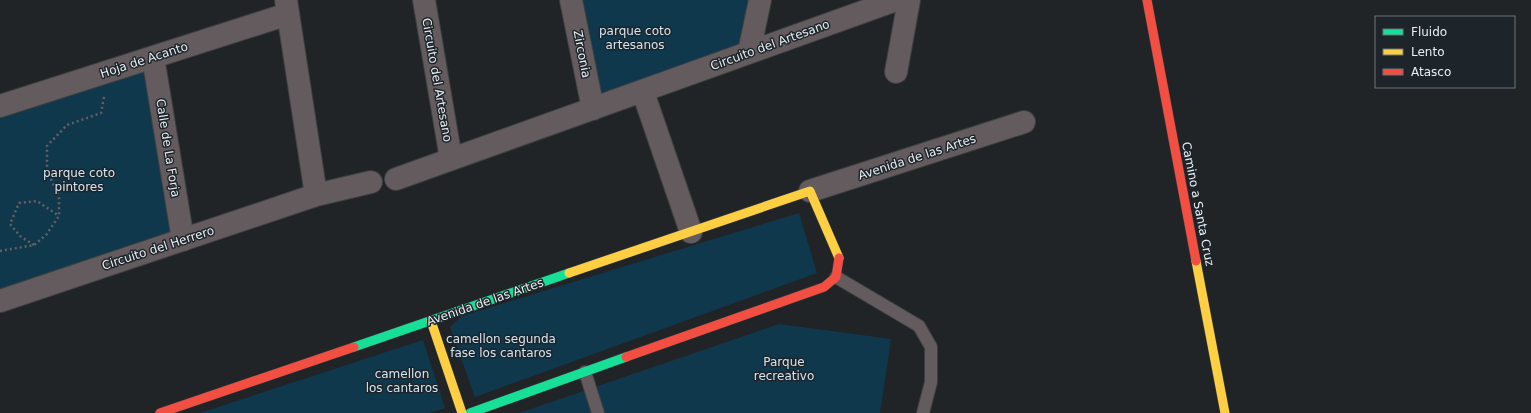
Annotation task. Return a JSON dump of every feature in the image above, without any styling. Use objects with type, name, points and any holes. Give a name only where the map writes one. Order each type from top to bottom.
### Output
[{"type":"street","name":"Circuito del Artesano","points":[[424,0],[451,159]]},
{"type":"street","name":"Zirconia","points":[[571,0],[593,109]]},
{"type":"street","points":[[749,52],[760,0]]},
{"type":"street","name":"Circuito del Artesano","points":[[396,179],[643,92],[749,52],[896,0]]},
{"type":"street","points":[[896,72],[909,0]]},
{"type":"street","name":"Camino a Santa Cruz","points":[[1147,0],[1225,413]]},
{"type":"street","points":[[287,7],[316,195]]},
{"type":"street","name":"Hoja de Acanto","points":[[0,106],[153,57],[287,7]]},
{"type":"street","name":"Calle de La Forja","points":[[153,57],[183,240]]},
{"type":"street","points":[[643,92],[691,232]]},
{"type":"street","name":"Avenida de las Artes","points":[[160,413],[810,191],[1024,122]]},
{"type":"street","name":"Circuito del Herrero","points":[[0,301],[316,195],[371,182]]},
{"type":"street","points":[[470,413],[824,287],[836,277],[839,259],[810,191]]},
{"type":"street","points":[[431,321],[462,413]]},
{"type":"lane","points":[[836,277],[919,326],[932,347],[931,382],[923,413]]},
{"type":"lane","points":[[585,372],[598,413]]},
{"type":"path","points":[[0,251],[34,245],[46,235],[59,216],[59,197],[47,170],[47,146],[67,126],[100,113],[105,92],[105,72]]},
{"type":"path","points":[[34,245],[20,236],[10,224],[19,202],[37,201],[59,216]]},
{"type":"green space","name":"parque coto artesanos","points":[[575,0],[757,0],[746,49],[596,102]]},
{"type":"green space","name":"parque coto pintores","points":[[152,58],[180,237],[0,300],[0,110]]},
{"type":"green space","name":"camellon segunda fase los cantaros","points":[[799,213],[817,273],[475,397],[450,327],[462,316]]},
{"type":"green space","name":"Parque recreativo","points":[[779,324],[891,339],[880,413],[519,413]]},
{"type":"green space","name":"camellon los cantaros","points":[[423,340],[445,408],[429,413],[200,413]]},
{"type":"traffic: fast","points":[[354,347],[569,273]]},
{"type":"traffic: fast","points":[[470,413],[626,357]]},
{"type":"traffic: slow","points":[[569,273],[810,191],[839,258]]},
{"type":"traffic: slow","points":[[1196,261],[1225,413]]},
{"type":"traffic: slow","points":[[431,321],[462,413]]},
{"type":"traffic: jam","points":[[1147,0],[1196,261]]},
{"type":"traffic: jam","points":[[626,357],[824,287],[836,277],[839,258]]},
{"type":"traffic: jam","points":[[160,413],[354,347]]}]
